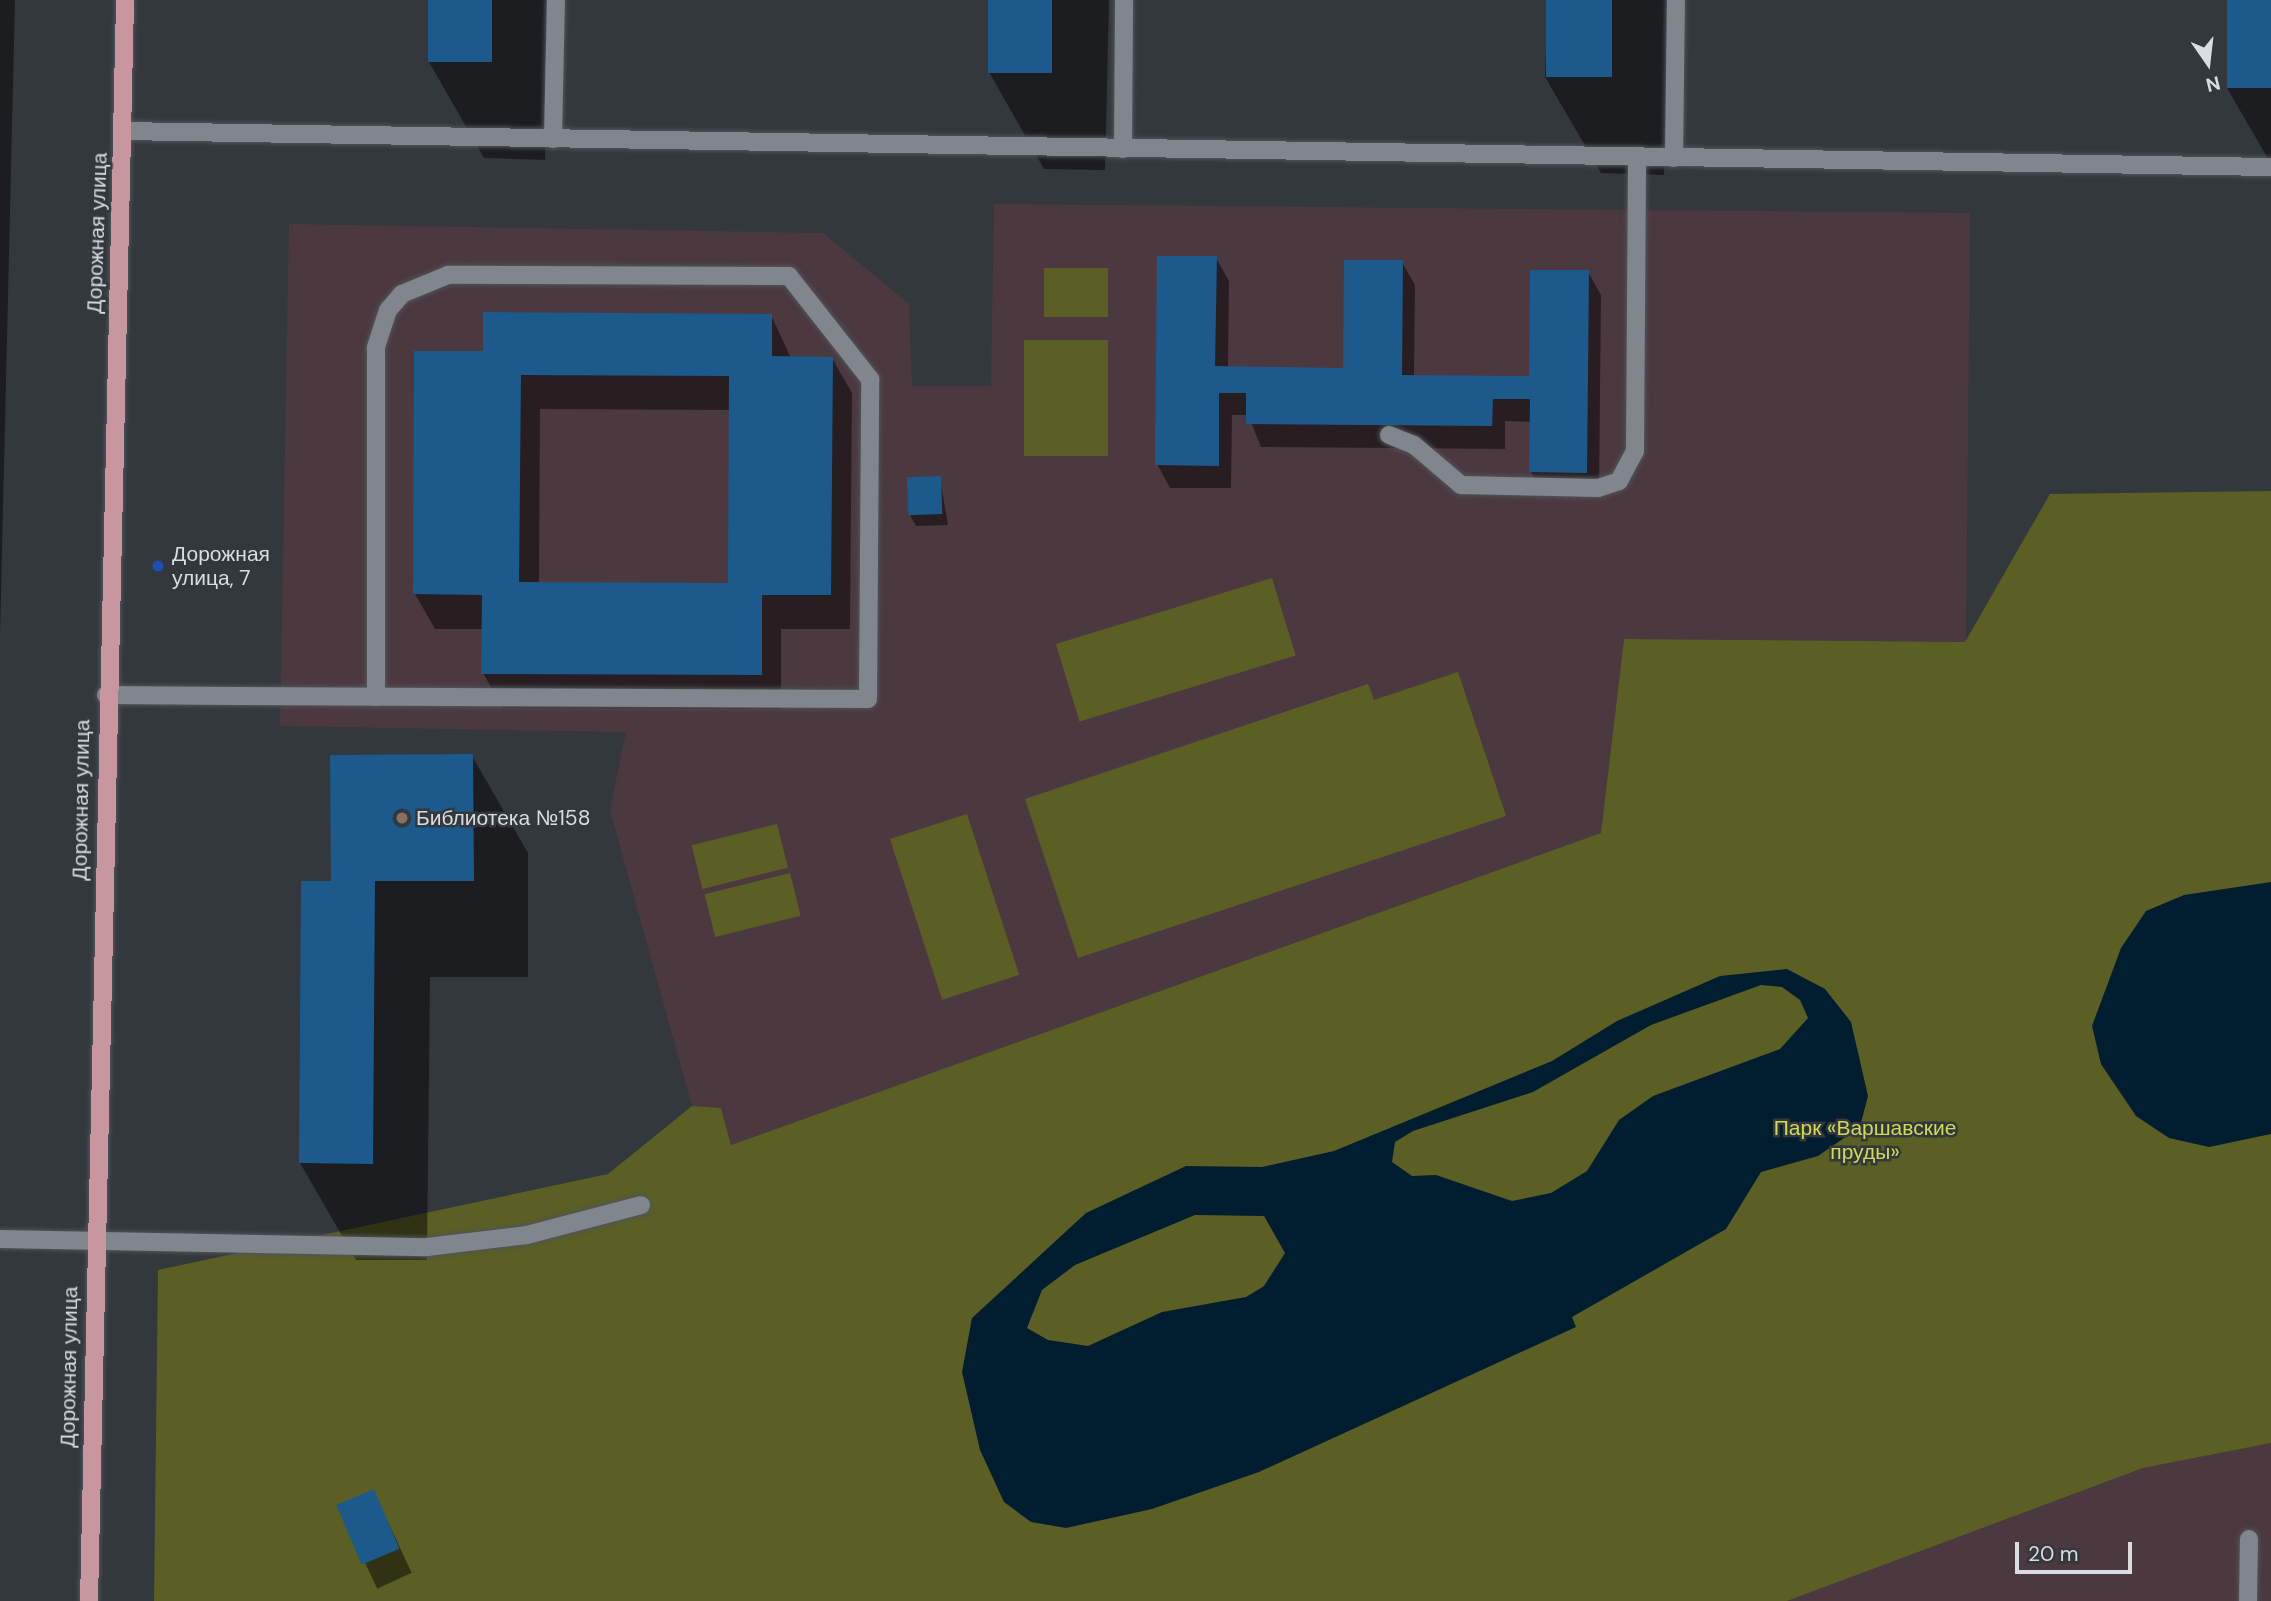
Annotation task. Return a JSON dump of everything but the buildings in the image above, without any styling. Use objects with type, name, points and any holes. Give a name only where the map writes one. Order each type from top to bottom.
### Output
[{"type":"main road","name":"Дорожная улица","points":[[89,1601],[93,1244],[125,0]]},
{"type":"lane","points":[[553,139],[556,0]]},
{"type":"lane","points":[[1123,149],[1125,0]]},
{"type":"lane","points":[[1674,158],[1676,0]]},
{"type":"lane","points":[[122,131],[2271,167]]},
{"type":"lane","points":[[1389,435],[1414,445],[1452,482],[1471,487],[1598,488],[1619,481],[1635,451],[1637,157]]},
{"type":"lane","points":[[106,695],[376,697],[867,699],[870,379],[789,276],[448,275],[402,294],[388,310],[376,348],[376,697]]},
{"type":"lane","points":[[0,1239],[93,1244],[427,1247],[527,1236],[641,1205]]},
{"type":"lane","points":[[2248,1601],[2249,1539]]},
{"type":"shaded area","points":[[994,204],[1970,213],[1966,642],[1624,639],[1601,833],[731,1145],[721,1108],[692,1106],[610,810],[626,732],[280,726],[289,224],[823,233],[909,304],[912,386],[991,386]]},
{"type":"shaded area","points":[[2271,1443],[2271,1601],[1787,1601],[2143,1468]]},
{"type":"green space","points":[[1044,268],[1108,268],[1108,317],[1044,317]]},
{"type":"green space","points":[[1024,340],[1108,340],[1108,456],[1024,456]]},
{"type":"green space","name":"Парк «Варшавские пруды»","points":[[2271,491],[2271,1443],[2143,1468],[1787,1601],[154,1601],[158,1270],[608,1174],[692,1106],[721,1108],[731,1145],[1601,833],[1624,639],[1965,642],[2050,494]]},
{"type":"green space","points":[[1272,578],[1296,655],[1080,722],[1056,644]]},
{"type":"green space","points":[[1458,672],[1506,816],[1078,958],[1025,799],[1368,684],[1374,700]]},
{"type":"green space","points":[[967,814],[1019,975],[942,1000],[890,839]]},
{"type":"green space","points":[[777,824],[788,868],[703,889],[692,845]]},
{"type":"green space","points":[[790,873],[801,916],[715,937],[705,894]]},
{"type":"water","points":[[2271,882],[2271,1134],[2209,1147],[2169,1138],[2136,1116],[2101,1064],[2092,1026],[2121,948],[2146,911],[2184,895]]},
{"type":"water","points":[[1787,969],[1825,989],[1851,1022],[1868,1096],[1860,1127],[1818,1156],[1761,1172],[1726,1229],[1572,1317],[1576,1327],[1259,1472],[1152,1509],[1066,1528],[1031,1522],[1004,1502],[980,1450],[962,1372],[972,1318],[1086,1213],[1186,1166],[1262,1167],[1334,1151],[1552,1061],[1617,1021],[1720,976]],"holes":[[[1761,985],[1782,987],[1800,1000],[1808,1018],[1780,1049],[1653,1096],[1619,1120],[1587,1171],[1551,1193],[1512,1201],[1436,1175],[1412,1176],[1392,1162],[1395,1142],[1413,1131],[1533,1092],[1651,1025]],[[1195,1215],[1264,1216],[1285,1253],[1264,1286],[1246,1297],[1162,1312],[1088,1346],[1048,1340],[1027,1328],[1042,1290],[1075,1265]]]},
{"type":"place","name":"Дорожная улица, 7","points":[[158,566]]},
{"type":"place","name":"Библиотека №158","points":[[402,818]]}]
